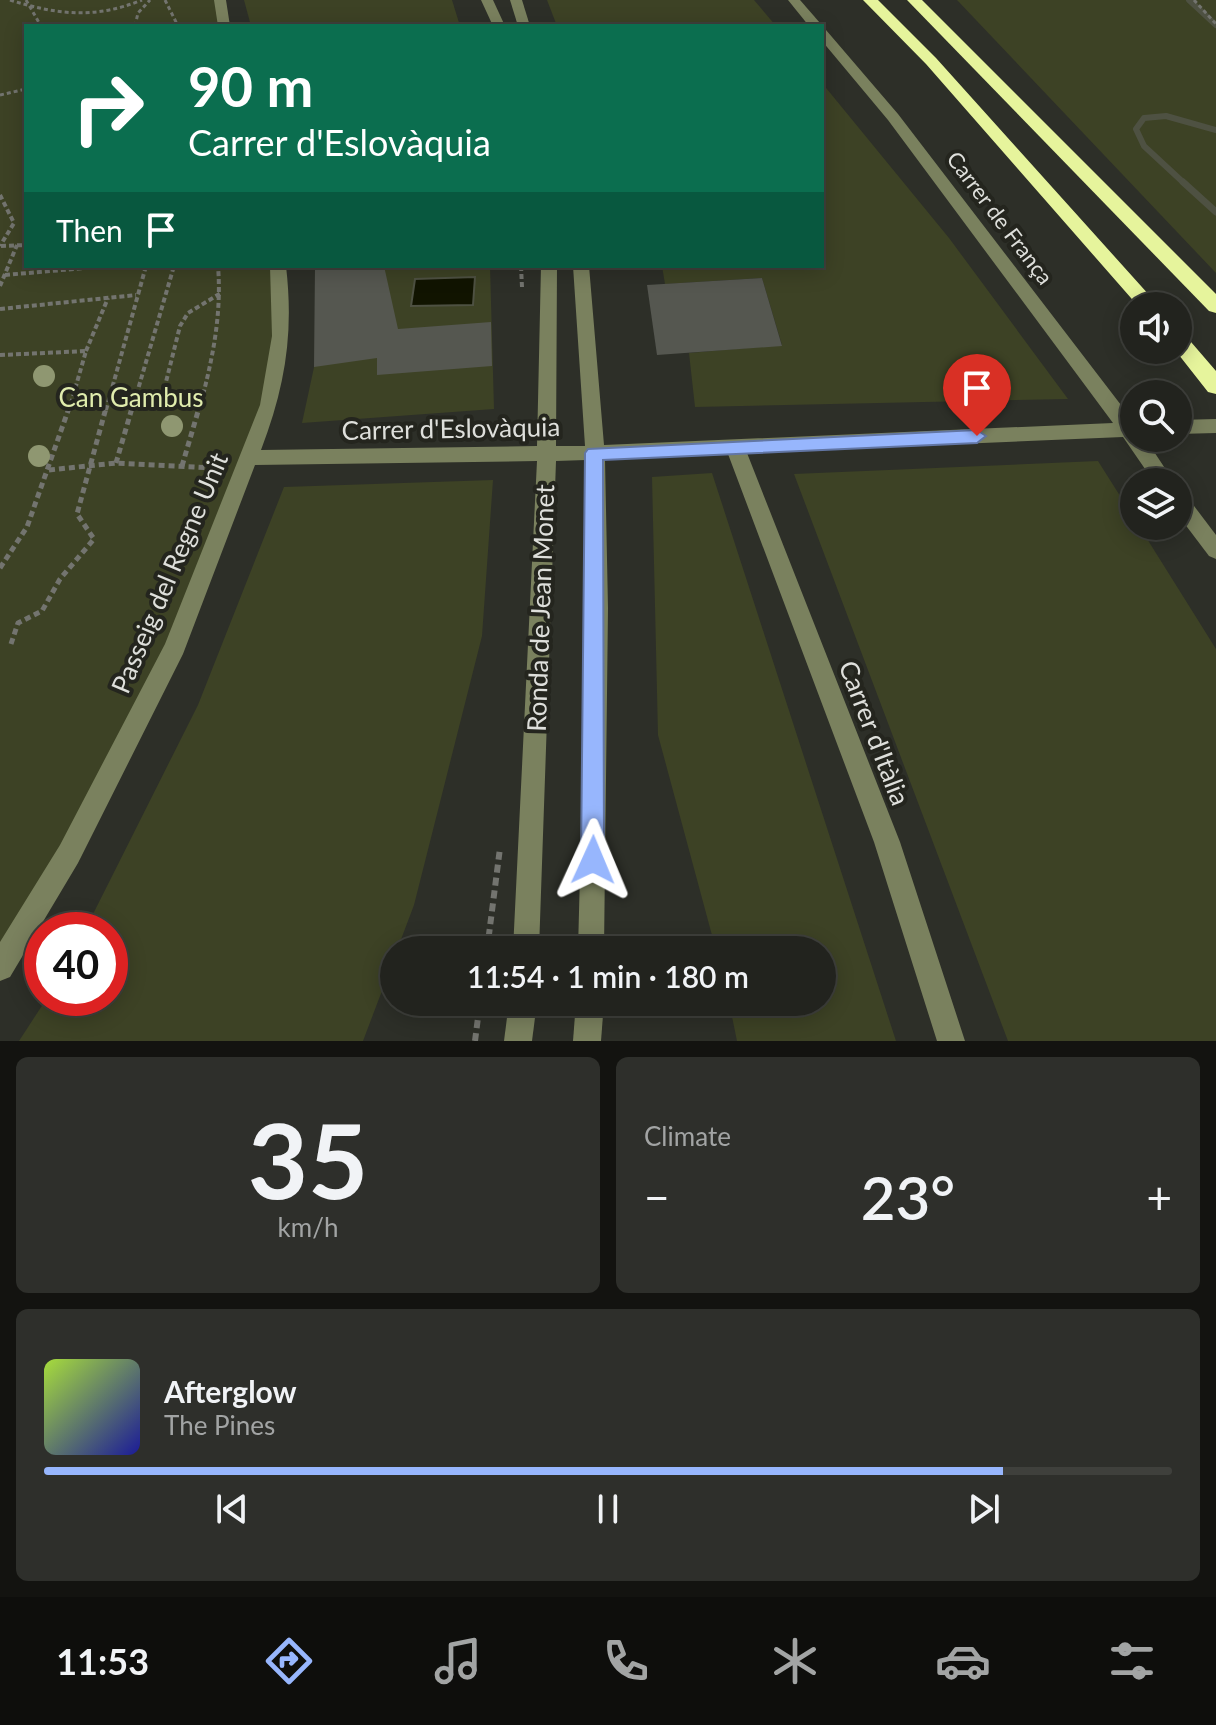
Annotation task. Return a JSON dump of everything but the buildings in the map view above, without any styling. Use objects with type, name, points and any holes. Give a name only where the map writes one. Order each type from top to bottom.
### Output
[{"type":"highway","points":[[870,0],[931,61],[1137,292]]},
{"type":"highway","points":[[914,0],[928,8],[1216,306]]},
{"type":"highway","points":[[1192,357],[1216,386]]},
{"type":"street","points":[[220,0],[224,24]]},
{"type":"street","points":[[487,0],[498,24]]},
{"type":"street","points":[[516,0],[523,24]]},
{"type":"street","points":[[794,0],[814,24]]},
{"type":"street","name":"Carrer de França","points":[[824,35],[903,129],[1120,416]]},
{"type":"street","name":"Passeig del Regne Unit","points":[[0,967],[69,854],[175,647],[249,458],[278,370],[282,299],[278,268]]},
{"type":"street","name":"Ronda de Jean Monet","points":[[527,936],[547,454],[549,268]]},
{"type":"street","name":"Ronda de Jean Monet","points":[[581,268],[592,371],[594,453],[591,936]]},
{"type":"street","points":[[1192,427],[1216,426]]},
{"type":"street","name":"Carrer d'Eslovàquia","points":[[249,458],[594,453],[1120,433]]},
{"type":"street","name":"Carrer d'Itàlia","points":[[735,448],[887,842],[951,1041]]},
{"type":"street","points":[[1192,518],[1216,550]]},
{"type":"street","points":[[518,1041],[521,1016]]},
{"type":"street","points":[[587,1041],[589,1016]]},
{"type":"path","points":[[10,0],[67,17],[92,16],[142,0]]},
{"type":"path","points":[[26,0],[40,24]]},
{"type":"path","points":[[135,24],[138,13],[150,0]]},
{"type":"path","points":[[165,0],[177,24]]},
{"type":"path","points":[[1194,0],[1216,24]]},
{"type":"path","points":[[0,95],[24,89]]},
{"type":"path","points":[[0,195],[14,223],[0,246]]},
{"type":"path","points":[[0,286],[17,245]]},
{"type":"path","points":[[0,246],[24,245]]},
{"type":"path","points":[[5,275],[85,268]]},
{"type":"path","points":[[11,644],[18,623],[31,620],[50,604],[59,581],[94,539],[77,514],[145,268]]},
{"type":"path","points":[[116,463],[173,268]]},
{"type":"path","points":[[182,466],[202,396],[221,293],[218,268]]},
{"type":"path","points":[[132,409],[163,394],[180,326],[188,313],[221,293]]},
{"type":"path","points":[[0,309],[136,295]]},
{"type":"path","points":[[0,568],[11,558],[27,528],[49,470],[86,351],[108,298]]},
{"type":"path","points":[[0,355],[86,351]]},
{"type":"path","points":[[49,470],[116,463],[215,468]]},
{"type":"path","points":[[475,1041],[478,1016]]},
{"type":"green space","name":"Can Gambus","points":[[0,0],[220,0],[224,24],[24,24],[24,268],[278,268],[278,370],[175,647],[30,912],[24,912],[24,923],[0,967]]},
{"type":"green space","points":[[244,0],[452,0],[459,24],[250,24]]},
{"type":"green space","points":[[547,0],[754,0],[774,24],[556,24]]},
{"type":"green space","points":[[957,0],[1216,0],[1216,273]]},
{"type":"green space","points":[[824,85],[949,238],[1068,399],[695,407],[689,353],[782,345],[762,278],[665,284],[662,268],[824,268]]},
{"type":"green space","points":[[315,268],[490,268],[494,409],[302,423],[316,358]]},
{"type":"green space","points":[[1098,461],[1120,496],[1120,540],[1148,540],[1216,649],[1216,1041],[1008,1041],[794,474]]},
{"type":"green space","points":[[712,473],[896,1041],[737,1041],[732,1016],[836,1016],[836,936],[712,936],[658,735],[652,477]]},
{"type":"green space","points":[[493,480],[482,636],[414,905],[402,936],[380,936],[380,996],[363,1041],[19,1041],[35,1016],[128,1016],[128,912],[94,912],[198,705],[284,487]]},
{"type":"shaded area","points":[[475,277],[473,305],[411,306],[415,279]]},
{"type":"waterway","points":[[1189,0],[1216,25]]},
{"type":"waterway","points":[[1185,184],[1144,146],[1136,129],[1144,118],[1166,116],[1216,130]]},
{"type":"waterway","points":[[1183,182],[1216,212]]},
{"type":"route","points":[[593,860],[594,453],[977,436]]}]
